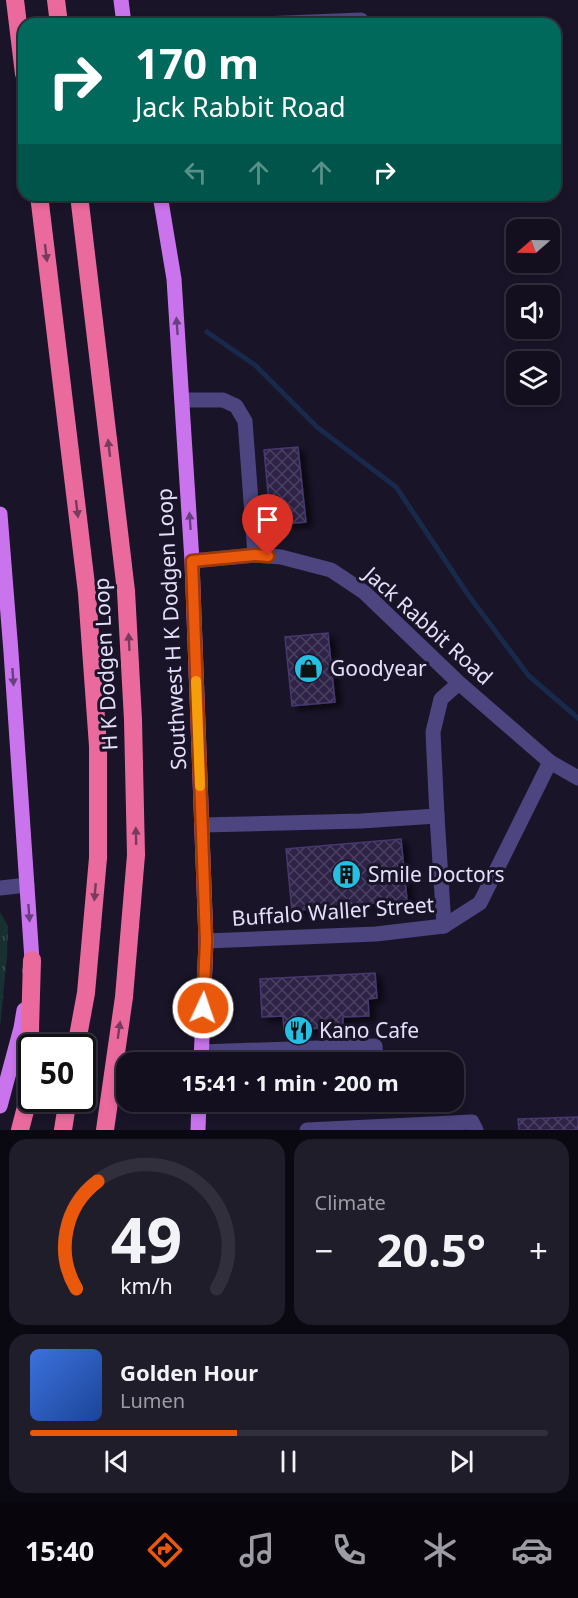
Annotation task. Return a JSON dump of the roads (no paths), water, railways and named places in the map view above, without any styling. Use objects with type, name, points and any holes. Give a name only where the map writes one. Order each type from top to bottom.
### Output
[{"type":"highway","points":[[15,0],[18,25]]},
{"type":"highway","points":[[56,0],[58,18]]},
{"type":"highway","name":"H K Dodgen Loop","points":[[40,201],[87,593],[98,746],[98,858],[86,993],[78,1034]]},
{"type":"highway","name":"H K Dodgen Loop","points":[[80,201],[126,591],[133,720],[136,855],[124,997],[105,1130]]},
{"type":"highway","points":[[20,1130],[28,1099],[32,960]]},
{"type":"highway","points":[[63,1130],[66,1112]]},
{"type":"main road","points":[[121,0],[123,18]]},
{"type":"main road","name":"Southwest H K Dodgen Loop","points":[[161,201],[174,279],[192,561],[206,941],[201,1052]]},
{"type":"main road","points":[[0,514],[6,653],[32,960],[21,1028],[0,1106]]},
{"type":"main road","points":[[198,1130],[199,1112]]},
{"type":"street","points":[[182,400],[223,400],[236,406],[245,421],[255,555]]},
{"type":"street","name":"Jack Rabbit Road","points":[[192,561],[255,555],[281,557],[331,570],[364,592],[459,683],[550,762],[578,778]]},
{"type":"street","points":[[444,926],[433,732],[441,699],[459,683]]},
{"type":"street","name":"Buffalo Waller Street","points":[[206,941],[376,934],[444,926],[480,903],[550,762]]},
{"type":"street","points":[[202,825],[361,821],[437,816]]},
{"type":"street","points":[[0,888],[27,885]]},
{"type":"street","points":[[300,1052],[375,1046],[375,1052]]},
{"type":"street","points":[[307,1130],[444,1127],[472,1122],[476,1130]]},
{"type":"waterway","points":[[207,332],[255,365],[317,427],[396,487],[469,596],[529,676],[578,718]]},
{"type":"place","name":"Goodyear","points":[[309,669]]},
{"type":"place","name":"Smile Doctors","points":[[347,875]]},
{"type":"place","name":"Kano Cafe","points":[[298,1031]]}]
